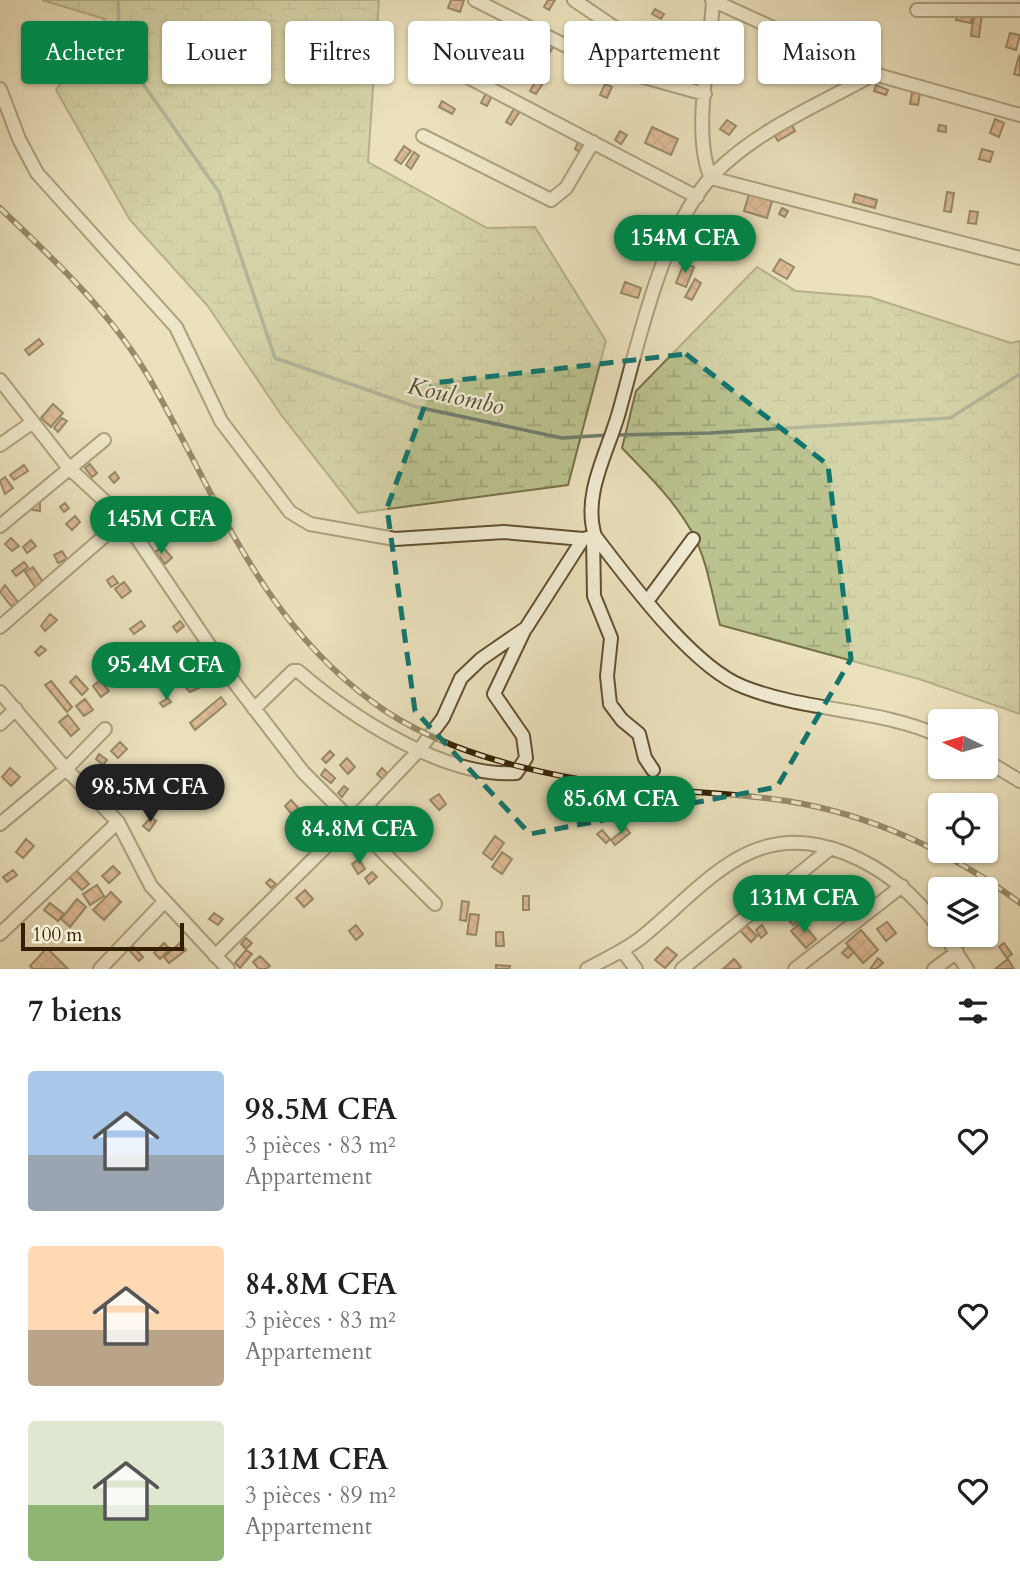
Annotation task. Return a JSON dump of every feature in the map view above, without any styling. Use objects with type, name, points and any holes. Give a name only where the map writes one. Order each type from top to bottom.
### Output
[{"type":"street","points":[[475,0],[608,67],[705,94]]},
{"type":"street","points":[[574,0],[605,21]]},
{"type":"street","points":[[711,178],[704,163],[703,146],[712,0],[758,21]]},
{"type":"street","points":[[917,10],[1020,9]]},
{"type":"street","points":[[881,76],[1020,115]]},
{"type":"street","points":[[481,84],[697,197]]},
{"type":"street","points":[[653,770],[645,758],[639,734],[622,720],[610,704],[607,676],[611,638],[594,596],[590,537],[599,471],[662,271],[680,226],[697,197],[711,178],[754,140],[856,84]]},
{"type":"street","points":[[0,89],[19,139],[37,173],[176,327],[221,421],[290,512],[310,524],[395,539],[504,532],[590,537],[704,661],[742,687],[848,714],[902,721],[928,731]]},
{"type":"street","points":[[423,136],[551,200],[566,188],[593,142]]},
{"type":"street","points":[[711,178],[1020,258]]},
{"type":"street","points":[[0,380],[68,467],[124,519],[254,709],[303,772],[435,904]]},
{"type":"street","points":[[0,445],[33,422]]},
{"type":"street","points":[[0,526],[68,467],[104,440]]},
{"type":"street","points":[[0,626],[124,519]]},
{"type":"street","points":[[254,709],[293,671],[298,671],[338,705],[420,749],[475,771],[516,773],[526,758],[523,736],[494,694],[526,628],[590,537]]},
{"type":"street","points":[[648,600],[692,539]]},
{"type":"street","points":[[215,956],[351,822],[420,749],[443,718],[461,678],[481,659],[526,628]]},
{"type":"street","points":[[0,692],[66,769],[118,822],[143,874],[228,969]]},
{"type":"street","points":[[0,724],[16,709]]},
{"type":"street","points":[[0,824],[66,769],[106,729]]},
{"type":"street","points":[[998,768],[1020,781]]},
{"type":"street","points":[[0,934],[118,822]]},
{"type":"street","points":[[587,969],[642,937],[728,864],[766,845],[807,844],[831,848],[875,865],[902,886],[928,915]]},
{"type":"street","points":[[682,969],[831,848]]},
{"type":"street","points":[[795,969],[902,886]]},
{"type":"street","points":[[100,969],[165,901]]},
{"type":"street","points":[[953,947],[967,969]]},
{"type":"street","points":[[622,950],[636,969]]},
{"type":"street","points":[[934,969],[957,952]]},
{"type":"highlighted area","points":[[686,354],[828,465],[851,659],[777,787],[530,834],[415,711],[387,508],[433,383]]},
{"type":"green space","points":[[42,0],[379,0],[378,21],[285,21],[285,84],[373,84],[368,162],[487,228],[535,227],[606,341],[568,485],[358,513],[282,416],[207,305],[130,220],[56,90],[60,84],[148,84],[148,21],[104,21],[105,19]]},
{"type":"green space","points":[[757,267],[796,291],[870,297],[1011,343],[1020,341],[1020,714],[919,679],[720,625],[705,565],[692,532],[669,498],[622,448],[636,391]]},
{"type":"building","points":[[451,0],[464,0],[460,12],[448,8]]},
{"type":"building","points":[[548,0],[555,0],[549,10],[544,7]]},
{"type":"building","points":[[655,9],[664,14],[661,19],[652,14]]},
{"type":"building","points":[[974,13],[982,14],[979,37],[971,36]]},
{"type":"building","points":[[957,14],[972,17],[971,23],[956,20]]},
{"type":"building","points":[[1010,33],[1020,35],[1016,50],[1006,47]]},
{"type":"building","points":[[1020,57],[1020,76],[1014,74]]},
{"type":"building","points":[[534,84],[542,84],[536,94],[530,91]]},
{"type":"building","points":[[605,84],[612,87],[607,98],[600,95]]},
{"type":"building","points":[[876,85],[888,90],[886,95],[874,91]]},
{"type":"building","points":[[487,91],[493,94],[487,106],[481,103]]},
{"type":"building","points":[[912,92],[920,93],[918,105],[910,104]]},
{"type":"building","points":[[442,101],[455,109],[452,114],[439,107]]},
{"type":"building","points":[[517,104],[523,107],[511,125],[506,122]]},
{"type":"building","points":[[995,119],[1004,123],[999,137],[990,133]]},
{"type":"building","points":[[727,120],[736,126],[729,135],[720,129]]},
{"type":"building","points":[[791,123],[795,131],[778,141],[773,133]]},
{"type":"building","points":[[939,125],[946,126],[946,132],[938,131]]},
{"type":"building","points":[[652,127],[678,139],[671,155],[645,143]]},
{"type":"building","points":[[620,131],[627,135],[621,144],[615,140]]},
{"type":"building","points":[[578,142],[584,145],[580,152],[575,149]]},
{"type":"building","points":[[404,146],[411,151],[401,164],[395,160]]},
{"type":"building","points":[[982,149],[993,152],[990,162],[979,159]]},
{"type":"building","points":[[414,152],[419,156],[411,169],[406,165]]},
{"type":"building","points":[[947,192],[954,193],[951,212],[944,211]]},
{"type":"building","points":[[749,194],[772,201],[767,218],[744,211]]},
{"type":"building","points":[[855,194],[877,200],[875,208],[853,202]]},
{"type":"building","points":[[782,208],[788,211],[785,217],[779,214]]},
{"type":"building","points":[[970,211],[978,212],[976,224],[968,223]]},
{"type":"building","points":[[780,259],[794,267],[787,279],[773,271]]},
{"type":"building","points":[[684,263],[694,267],[686,287],[676,283]]},
{"type":"building","points":[[695,279],[701,283],[692,300],[685,297]]},
{"type":"building","points":[[625,282],[641,288],[638,298],[621,293]]},
{"type":"building","points":[[39,339],[43,344],[29,355],[25,350]]},
{"type":"building","points":[[53,404],[63,413],[51,427],[41,418]]},
{"type":"building","points":[[62,418],[67,421],[58,432],[54,428]]},
{"type":"building","points":[[90,464],[97,473],[92,477],[85,468]]},
{"type":"building","points":[[24,465],[28,471],[14,480],[10,475]]},
{"type":"building","points":[[115,472],[119,478],[114,483],[109,477]]},
{"type":"building","points":[[5,477],[13,488],[5,494],[0,481]]},
{"type":"building","points":[[33,502],[40,503],[40,511],[32,510]]},
{"type":"building","points":[[65,503],[69,508],[64,512],[60,507]]},
{"type":"building","points":[[75,516],[80,522],[72,530],[66,524]]},
{"type":"building","points":[[11,538],[19,546],[12,551],[5,544]]},
{"type":"building","points":[[31,540],[36,546],[27,553],[23,547]]},
{"type":"building","points":[[162,546],[172,558],[165,564],[160,557],[154,562],[150,557]]},
{"type":"building","points":[[62,551],[67,559],[58,563],[54,555]]},
{"type":"building","points":[[24,562],[28,567],[16,576],[12,571]]},
{"type":"building","points":[[33,567],[43,582],[35,587],[25,572]]},
{"type":"building","points":[[113,576],[118,583],[111,587],[107,580]]},
{"type":"building","points":[[124,582],[131,591],[122,598],[115,589]]},
{"type":"building","points":[[5,585],[18,602],[12,607],[0,592]]},
{"type":"building","points":[[50,614],[57,620],[45,631],[41,626]]},
{"type":"building","points":[[141,621],[145,626],[134,634],[130,629]]},
{"type":"building","points":[[180,621],[184,626],[177,632],[173,627]]},
{"type":"building","points":[[41,646],[46,650],[39,656],[35,652]]},
{"type":"building","points":[[179,651],[183,657],[170,665],[166,660]]},
{"type":"building","points":[[188,668],[193,674],[179,685],[175,680]]},
{"type":"building","points":[[201,674],[205,679],[197,686],[199,688],[190,692],[185,687]]},
{"type":"building","points":[[76,676],[88,689],[82,695],[70,682]]},
{"type":"building","points":[[100,680],[109,691],[101,697],[93,686]]},
{"type":"building","points":[[51,681],[72,707],[67,712],[45,685]]},
{"type":"building","points":[[221,697],[226,704],[195,730],[190,723]]},
{"type":"building","points":[[168,698],[171,702],[163,707],[160,703]]},
{"type":"building","points":[[85,699],[93,710],[84,716],[76,706]]},
{"type":"building","points":[[68,715],[79,729],[71,736],[59,722]]},
{"type":"building","points":[[120,742],[127,749],[118,758],[111,751]]},
{"type":"building","points":[[330,751],[334,755],[326,763],[322,759]]},
{"type":"building","points":[[99,754],[107,760],[103,765],[96,759]]},
{"type":"building","points":[[347,758],[355,767],[348,774],[340,765]]},
{"type":"building","points":[[10,768],[20,777],[11,786],[2,777]]},
{"type":"building","points":[[382,768],[387,773],[382,779],[377,774]]},
{"type":"building","points":[[325,769],[335,778],[331,783],[321,775]]},
{"type":"building","points":[[146,770],[152,775],[145,783],[139,779]]},
{"type":"building","points":[[344,786],[348,789],[342,797],[338,793]]},
{"type":"building","points":[[439,794],[446,804],[439,810],[430,800]]},
{"type":"building","points":[[291,800],[301,811],[294,817],[285,806]]},
{"type":"building","points":[[151,817],[156,821],[149,831],[143,826]]},
{"type":"building","points":[[626,828],[630,833],[615,845],[611,840]]},
{"type":"building","points":[[602,830],[610,839],[606,843],[597,834]]},
{"type":"building","points":[[495,836],[504,843],[492,860],[483,853]]},
{"type":"building","points":[[26,839],[34,846],[23,858],[16,852]]},
{"type":"building","points":[[390,842],[396,849],[391,854],[384,848]]},
{"type":"building","points":[[502,852],[512,859],[502,874],[492,867]]},
{"type":"building","points":[[359,859],[365,869],[358,874],[352,864]]},
{"type":"building","points":[[113,866],[120,873],[109,883],[102,876]]},
{"type":"building","points":[[74,868],[89,884],[82,890],[67,875]]},
{"type":"building","points":[[13,870],[17,875],[7,882],[3,877]]},
{"type":"building","points":[[372,872],[377,877],[369,884],[365,878]]},
{"type":"building","points":[[270,879],[276,884],[271,888],[266,883]]},
{"type":"building","points":[[749,884],[756,894],[744,902],[738,892]]},
{"type":"building","points":[[97,885],[104,896],[90,905],[83,894]]},
{"type":"building","points":[[835,888],[841,894],[831,902],[826,896]]},
{"type":"building","points":[[305,890],[313,899],[304,907],[296,898]]},
{"type":"building","points":[[857,891],[864,897],[860,901],[854,894]]},
{"type":"building","points":[[111,892],[121,902],[104,920],[93,910]]},
{"type":"building","points":[[523,896],[529,896],[529,910],[523,910]]},
{"type":"building","points":[[77,899],[86,907],[70,927],[61,919]]},
{"type":"building","points":[[462,901],[469,902],[466,921],[460,920]]},
{"type":"building","points":[[50,903],[64,914],[58,921],[44,910]]},
{"type":"building","points":[[811,907],[816,913],[805,922],[801,919],[793,925],[790,922]]},
{"type":"building","points":[[214,913],[223,919],[218,925],[209,919]]},
{"type":"building","points":[[470,914],[479,915],[476,935],[467,934]]},
{"type":"building","points":[[742,921],[757,936],[751,942],[736,926]]},
{"type":"building","points":[[801,922],[816,939],[806,948],[791,931]]},
{"type":"building","points":[[887,922],[896,933],[886,941],[877,929]]},
{"type":"building","points":[[356,925],[363,934],[356,940],[349,931]]},
{"type":"building","points":[[762,925],[767,933],[761,938],[756,930]]},
{"type":"building","points":[[861,930],[878,950],[863,963],[846,943]]},
{"type":"building","points":[[496,932],[503,932],[504,946],[496,946]]},
{"type":"building","points":[[246,938],[252,943],[246,949],[241,944]]},
{"type":"building","points":[[130,943],[143,957],[139,961],[126,947]]},
{"type":"building","points":[[164,943],[170,949],[160,959],[154,953]]},
{"type":"building","points":[[180,943],[186,950],[169,963],[164,957]]},
{"type":"building","points":[[1004,943],[1012,954],[1007,958],[999,947]]},
{"type":"building","points":[[667,947],[677,955],[665,968],[655,960]]},
{"type":"building","points":[[848,947],[854,952],[848,958],[842,953]]},
{"type":"building","points":[[47,948],[68,969],[33,969],[30,966]]},
{"type":"building","points":[[246,950],[252,954],[240,968],[235,963]]},
{"type":"building","points":[[260,956],[270,966],[266,969],[259,969],[253,962]]},
{"type":"building","points":[[878,958],[883,963],[876,969],[870,969]]},
{"type":"building","points":[[734,959],[741,967],[739,969],[723,969]]},
{"type":"building","points":[[1008,959],[1014,969],[995,969]]},
{"type":"building","points":[[496,965],[510,966],[509,969],[496,969]]},
{"type":"waterway","name":"Koulombo","points":[[118,0],[120,51],[219,192],[275,358],[417,407],[562,438],[608,435]]},
{"type":"waterway","name":"Koulombo","points":[[616,435],[710,433],[950,418],[1020,374]]},
{"type":"railway","points":[[0,208],[80,287],[133,352],[243,552],[269,593],[299,632],[334,669],[374,703],[436,739],[508,764],[620,785],[787,801],[850,816],[910,838],[939,852],[1020,903]]}]
